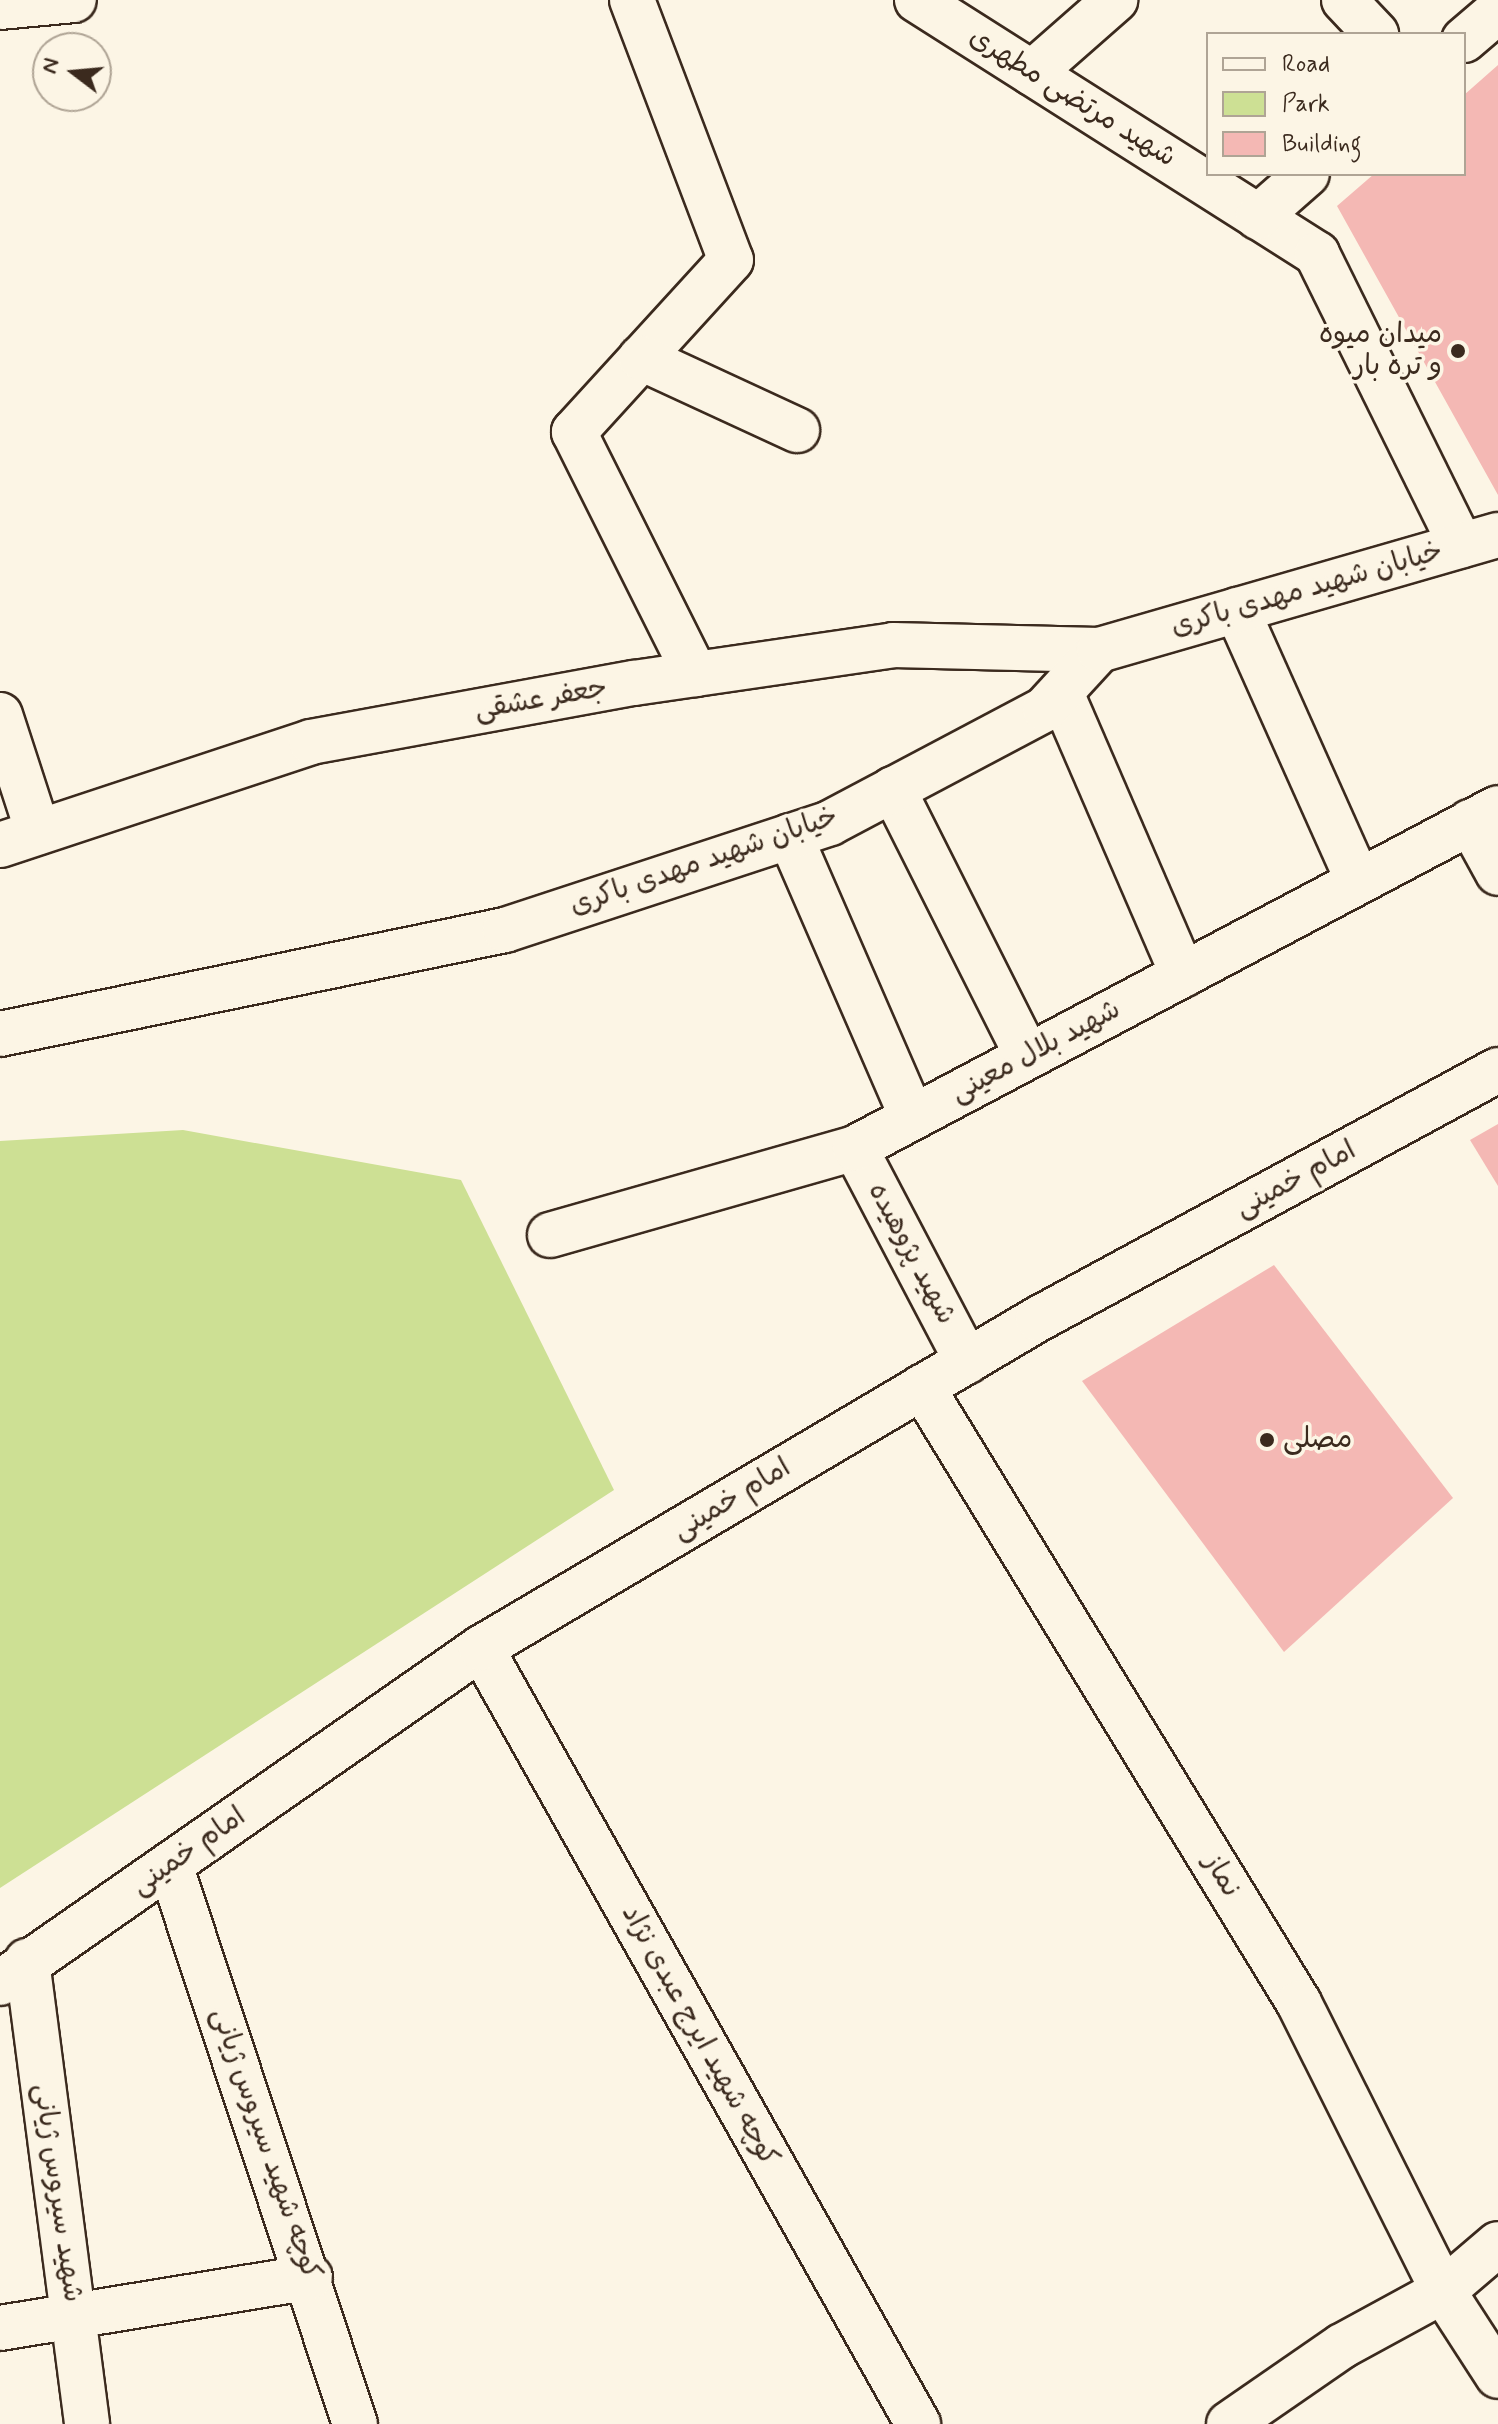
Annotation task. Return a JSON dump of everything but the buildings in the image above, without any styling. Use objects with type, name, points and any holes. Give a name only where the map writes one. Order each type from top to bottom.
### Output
[{"type":"street","points":[[0,7],[74,0]]},
{"type":"street","points":[[632,0],[731,260],[574,432],[695,674]]},
{"type":"street","name":"شهید مرتضی مطهری","points":[[917,0],[1317,254],[1479,540]]},
{"type":"street","points":[[1032,73],[1115,0]]},
{"type":"street","points":[[1344,0],[1374,32]]},
{"type":"street","points":[[1466,38],[1498,11]]},
{"type":"street","points":[[1258,217],[1305,176]]},
{"type":"street","points":[[641,358],[797,430]]},
{"type":"street","name":"خیابان شهید مهدی باکری","points":[[0,1034],[505,930],[830,823],[1045,709],[1099,650],[1479,540]]},
{"type":"street","points":[[1237,610],[1358,881]]},
{"type":"street","name":"جعفر عشقی","points":[[19,839],[311,742],[695,674],[893,645],[1099,650]]},
{"type":"street","points":[[1061,693],[1183,975]]},
{"type":"street","points":[[0,715],[19,839]]},
{"type":"street","points":[[893,789],[1027,1056]]},
{"type":"street","points":[[1484,815],[1498,873]]},
{"type":"street","name":"شهید بلال معینی","points":[[550,1235],[855,1148],[1484,815]]},
{"type":"street","points":[[790,836],[912,1117]]},
{"type":"street","name":"امام خمینی","points":[[13,1972],[481,1648],[967,1361],[1498,1070]]},
{"type":"street","name":"شهید پژوهیده","points":[[855,1148],[967,1361]]},
{"type":"street","name":"نماز","points":[[922,1387],[1299,2003],[1443,2291],[1498,2376]]},
{"type":"street","name":"کوچه شهید ایرج عبدی نژاد","points":[[481,1648],[918,2424]]},
{"type":"street","name":"کوچه شهید سیروس ژیانی","points":[[170,1865],[310,2277],[355,2424]]},
{"type":"street","name":"شهید سیروس ژیانی","points":[[13,1972],[74,2317],[87,2424]]},
{"type":"street","points":[[1229,2424],[1342,2346],[1443,2291],[1498,2244]]},
{"type":"street","points":[[0,2328],[310,2277]]},
{"type":"green space","points":[[183,1130],[461,1180],[614,1490],[0,1888],[0,1141]]},
{"type":"place","name":"میدان میوه و تره بار","points":[[1458,351]]},
{"type":"place","name":"مصلی","points":[[1267,1440]]}]
